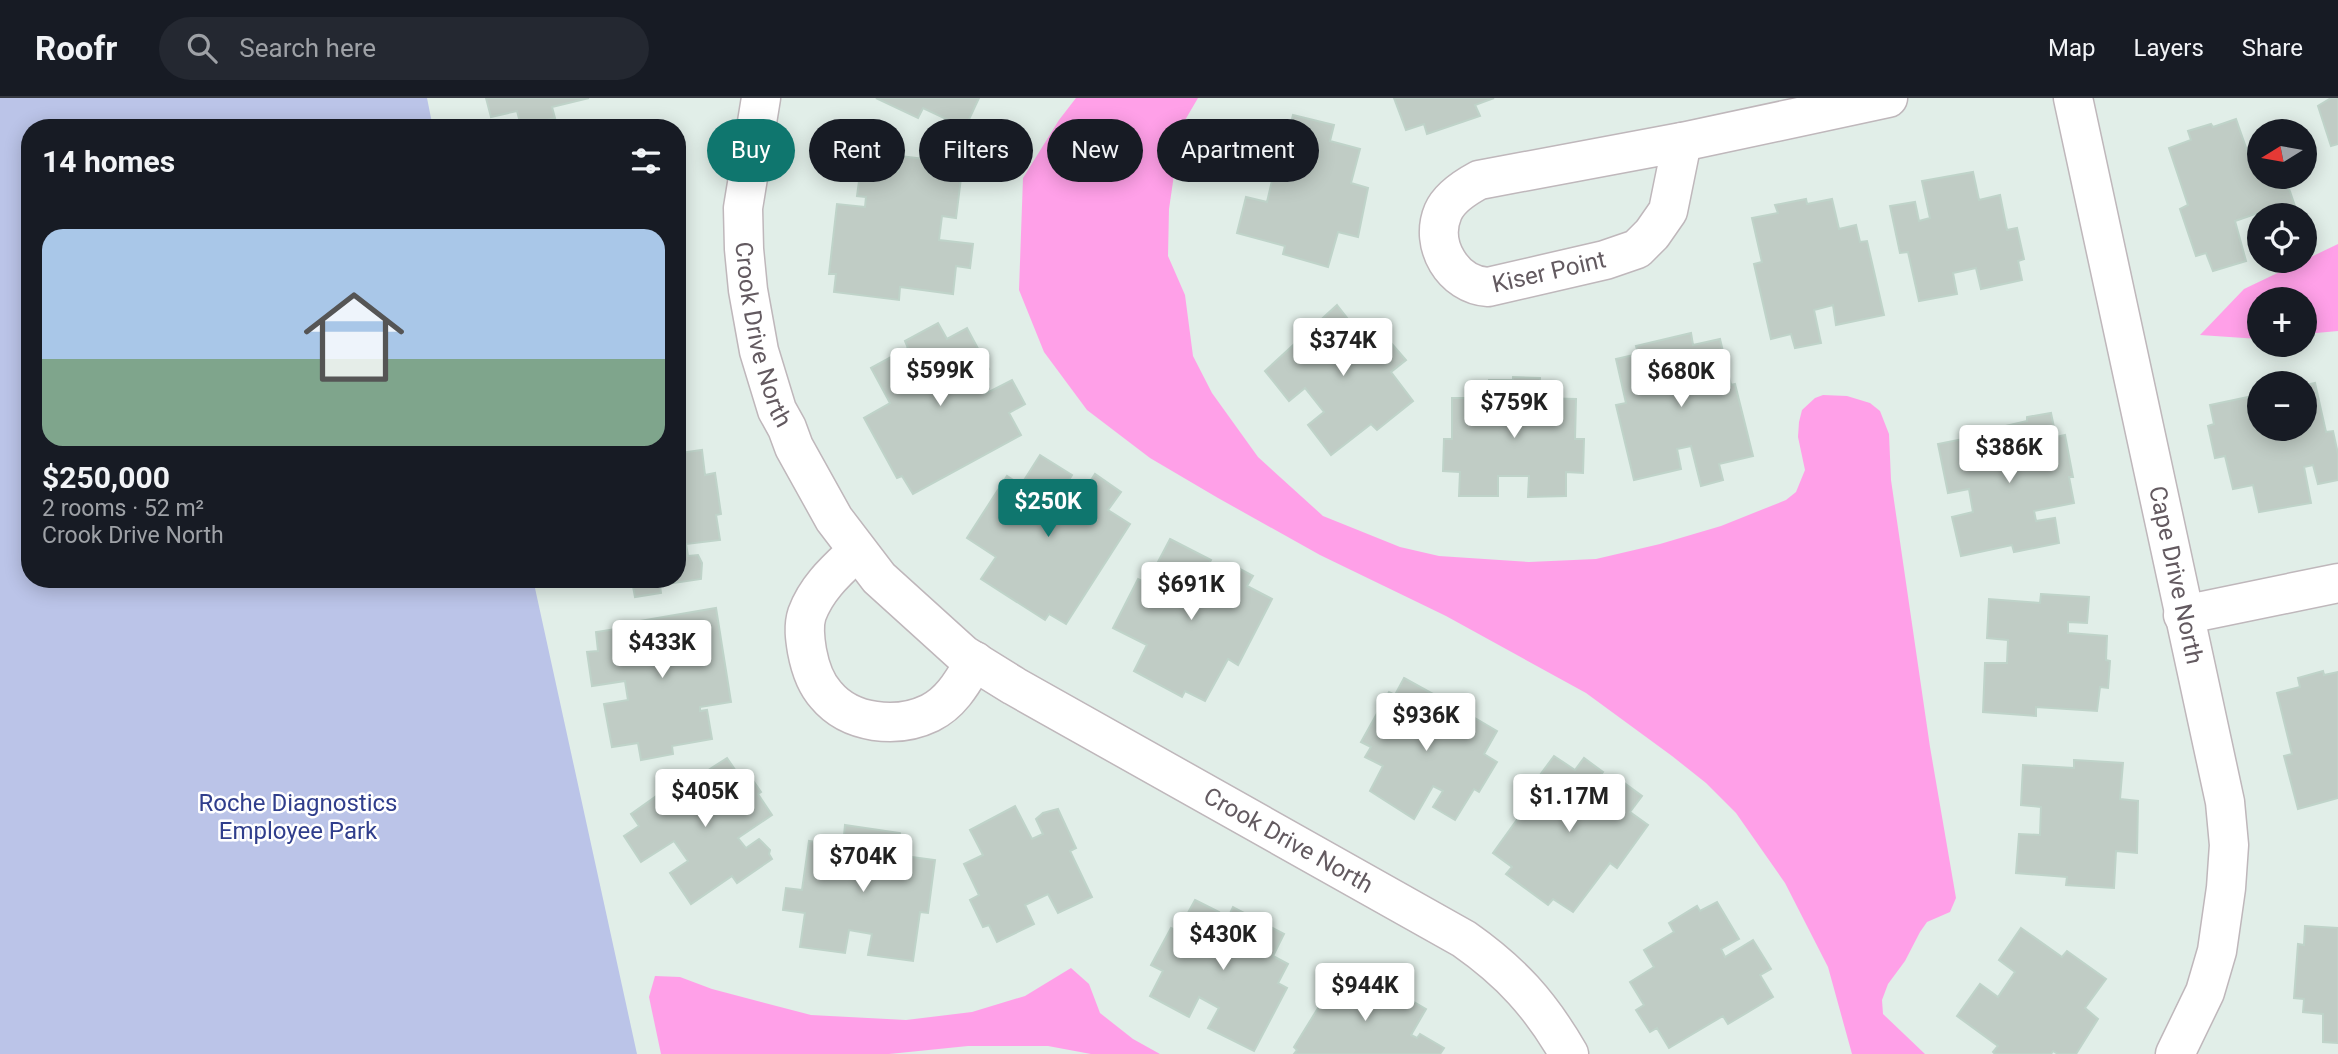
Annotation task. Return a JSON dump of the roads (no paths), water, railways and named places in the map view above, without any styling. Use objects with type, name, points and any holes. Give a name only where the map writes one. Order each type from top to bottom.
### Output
[{"type":"street","name":"Crook Drive North","points":[[761,98],[743,208],[748,290],[759,351],[777,410],[794,447],[834,519],[857,551],[891,590],[940,635],[1014,686],[1465,939],[1513,977],[1551,1024],[1569,1054]]},
{"type":"street","name":"Kiser Point","points":[[1682,142],[1668,211],[1652,234],[1637,249],[1605,260],[1488,287],[1467,283],[1454,272],[1439,243],[1443,211],[1466,186],[1479,180],[1682,142],[1888,98]]},
{"type":"street","name":"Cape Drive North","points":[[2073,98],[2223,792],[2229,845],[2217,951],[2205,992],[2179,1053]]},
{"type":"street","points":[[857,551],[828,579],[807,614],[804,634],[810,669],[825,695],[860,717],[881,722],[912,720],[931,713],[954,694],[975,661]]},
{"type":"street","points":[[2183,615],[2338,583]]},
{"type":"park label","name":"Roche Diagnostics Employee Park","points":[[298,817]]}]
